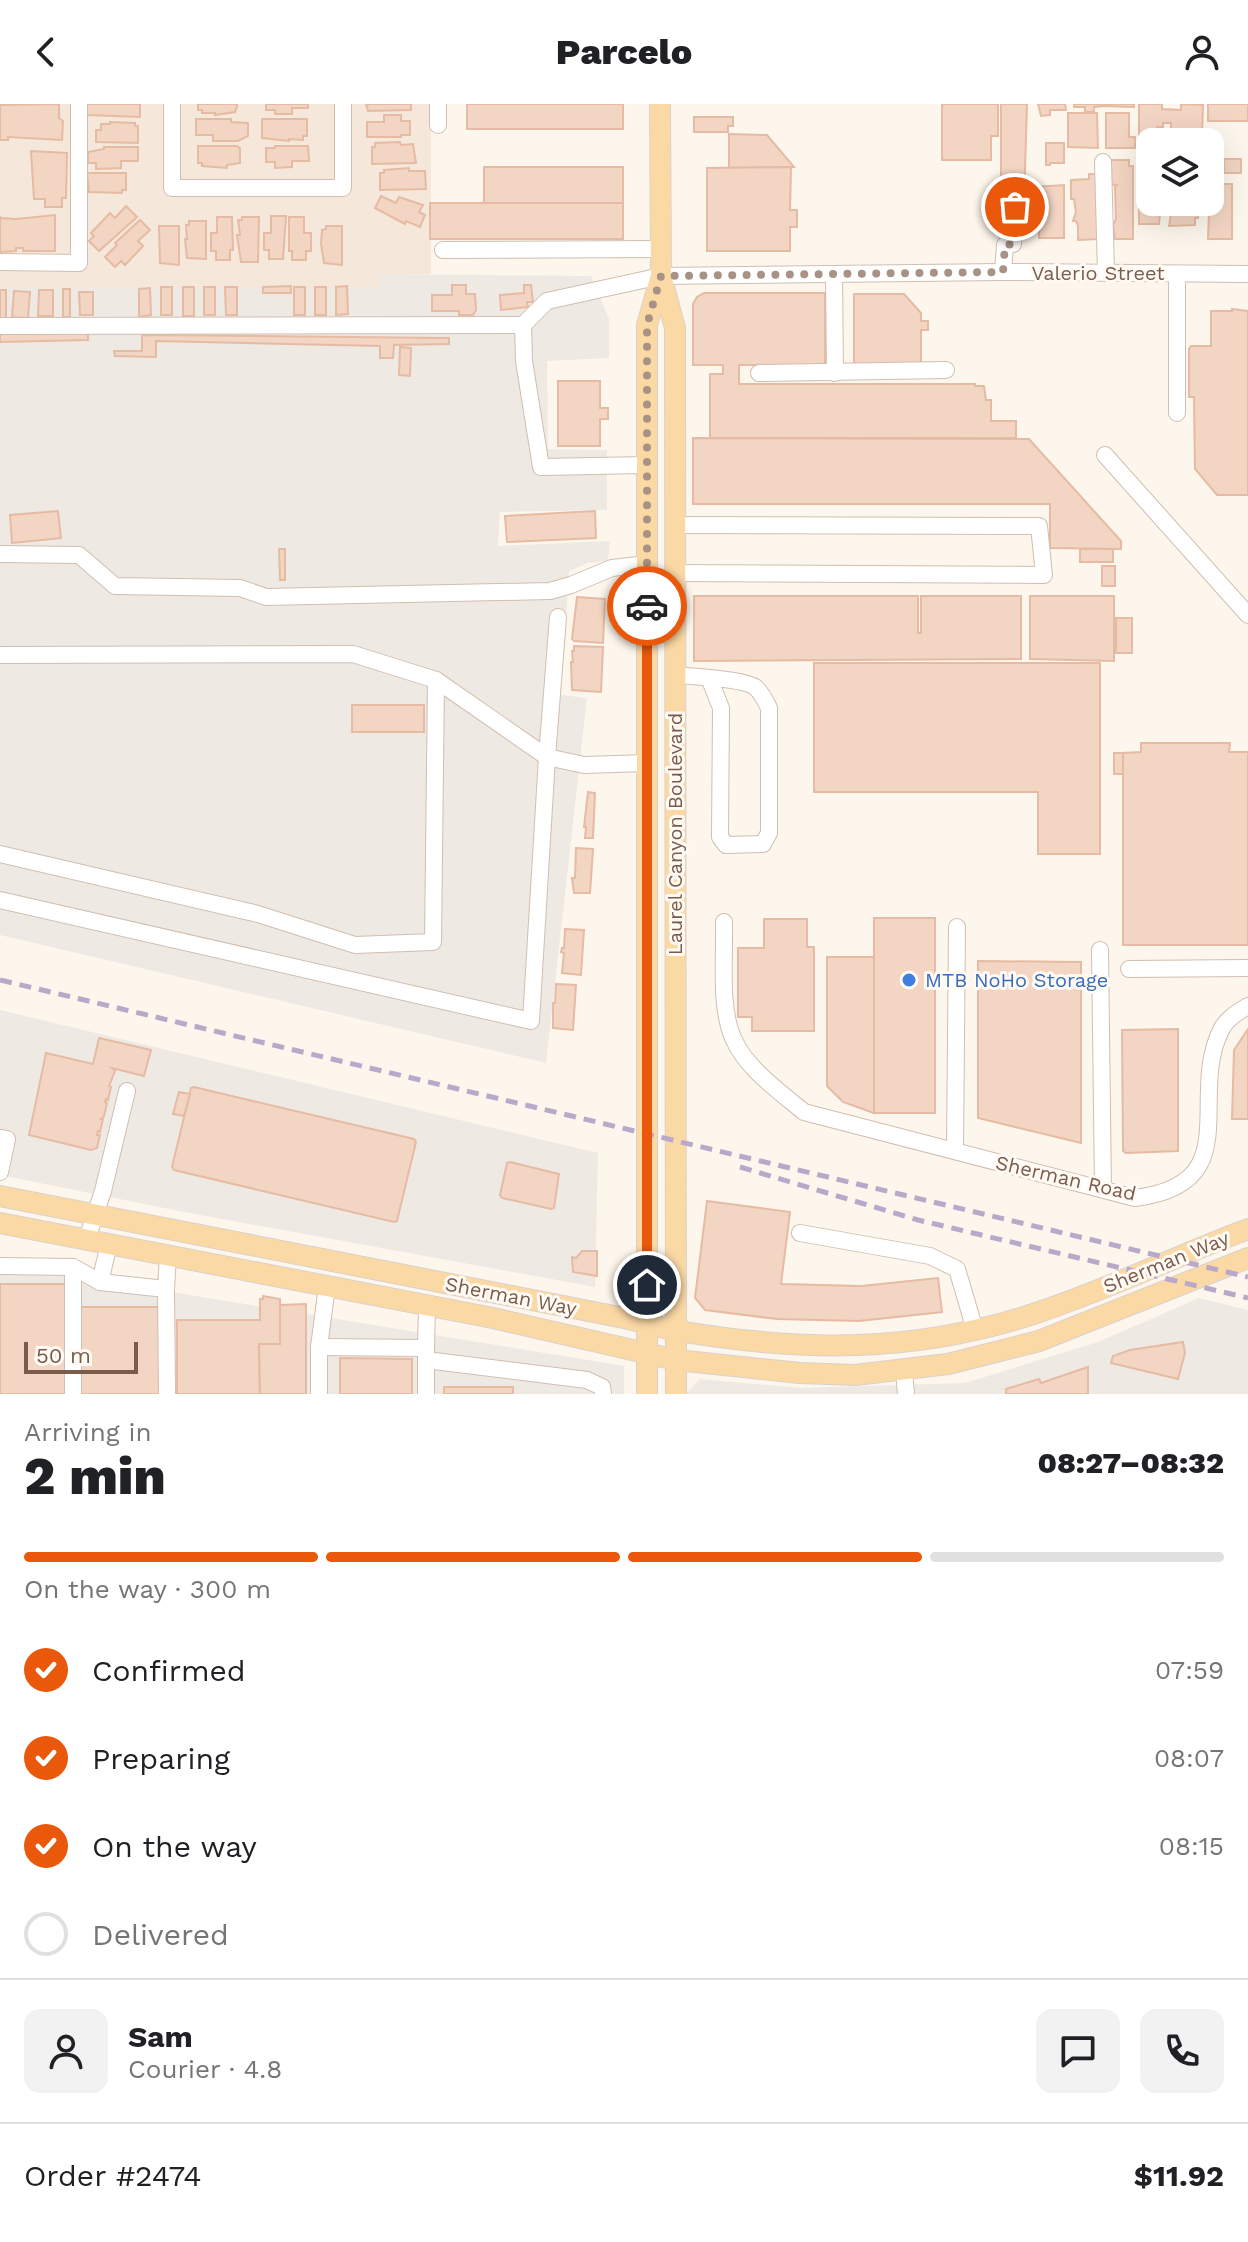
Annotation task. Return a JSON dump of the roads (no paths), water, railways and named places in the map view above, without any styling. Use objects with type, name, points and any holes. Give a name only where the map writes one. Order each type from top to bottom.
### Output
[{"type":"main road","name":"Laurel Canyon Boulevard","points":[[660,104],[661,276],[675,328],[676,1394]]},
{"type":"main road","name":"Laurel Canyon Boulevard","points":[[647,1394],[647,325],[661,276]]},
{"type":"main road","points":[[647,676],[674,675]]},
{"type":"main road","name":"Sherman Way","points":[[0,1196],[676,1331],[799,1345],[854,1347],[902,1343],[975,1330],[1033,1314],[1248,1229]]},
{"type":"main road","name":"Sherman Way","points":[[0,1223],[427,1305],[676,1360],[800,1373],[855,1375],[904,1371],[990,1355],[1039,1341],[1248,1258]]},
{"type":"main road","points":[[327,1286],[333,1261]]},
{"type":"street","points":[[0,262],[79,263],[79,104]]},
{"type":"street","points":[[172,104],[172,188],[343,188],[343,104]]},
{"type":"street","points":[[438,104],[438,125]]},
{"type":"street","points":[[1103,162],[1106,273]]},
{"type":"street","points":[[1003,272],[1005,245],[1013,244],[1015,207]]},
{"type":"street","points":[[443,250],[660,249]]},
{"type":"street","name":"Valerio Street","points":[[523,325],[547,301],[661,276],[1003,272],[1248,274]]},
{"type":"street","points":[[834,274],[835,373]]},
{"type":"street","points":[[1177,274],[1177,413]]},
{"type":"street","points":[[0,326],[523,325],[524,361],[541,467],[647,465]]},
{"type":"street","points":[[759,373],[946,370]]},
{"type":"street","points":[[1105,455],[1248,615]]},
{"type":"street","points":[[673,573],[1044,575],[1039,526],[674,525]]},
{"type":"street","points":[[0,554],[79,555],[115,586],[240,588],[266,597],[550,591],[612,568],[647,564]]},
{"type":"street","points":[[0,900],[531,1021],[558,617]]},
{"type":"street","points":[[0,655],[353,654],[436,680],[547,757],[584,765],[647,763]]},
{"type":"street","points":[[674,675],[709,678],[752,685],[764,697],[769,708],[769,833],[763,844],[726,845],[720,837],[721,708],[709,678]]},
{"type":"street","points":[[0,854],[258,914],[355,945],[433,942],[436,680]]},
{"type":"street","name":"Sherman Road","points":[[724,922],[727,1018],[734,1042],[763,1078],[804,1112],[1135,1198],[1173,1189],[1191,1178],[1205,1164],[1211,1151],[1214,1049],[1221,1027],[1248,1006]]},
{"type":"street","points":[[955,1151],[957,927]]},
{"type":"street","points":[[1100,950],[1103,1189]]},
{"type":"street","points":[[1129,969],[1248,968]]},
{"type":"street","points":[[87,1239],[103,1191],[127,1091]]},
{"type":"street","points":[[0,1138],[7,1139],[0,1172]]},
{"type":"street","points":[[800,1233],[930,1256],[957,1269],[975,1330]]},
{"type":"street","points":[[100,1282],[109,1244]]},
{"type":"street","points":[[167,1394],[168,1256]]},
{"type":"street","points":[[0,1266],[73,1267],[100,1282],[166,1289]]},
{"type":"street","points":[[73,1267],[73,1394]]},
{"type":"street","points":[[319,1394],[319,1347],[327,1286]]},
{"type":"street","points":[[426,1394],[427,1305]]},
{"type":"street","points":[[319,1347],[426,1354],[587,1380],[602,1387],[603,1394]]},
{"type":"street","points":[[904,1371],[906,1394]]},
{"type":"railway","points":[[0,980],[1248,1277]]},
{"type":"railway","points":[[740,1167],[918,1220],[1248,1298]]},
{"type":"place","name":"MTB NoHo Storage","points":[[909,980]]}]
